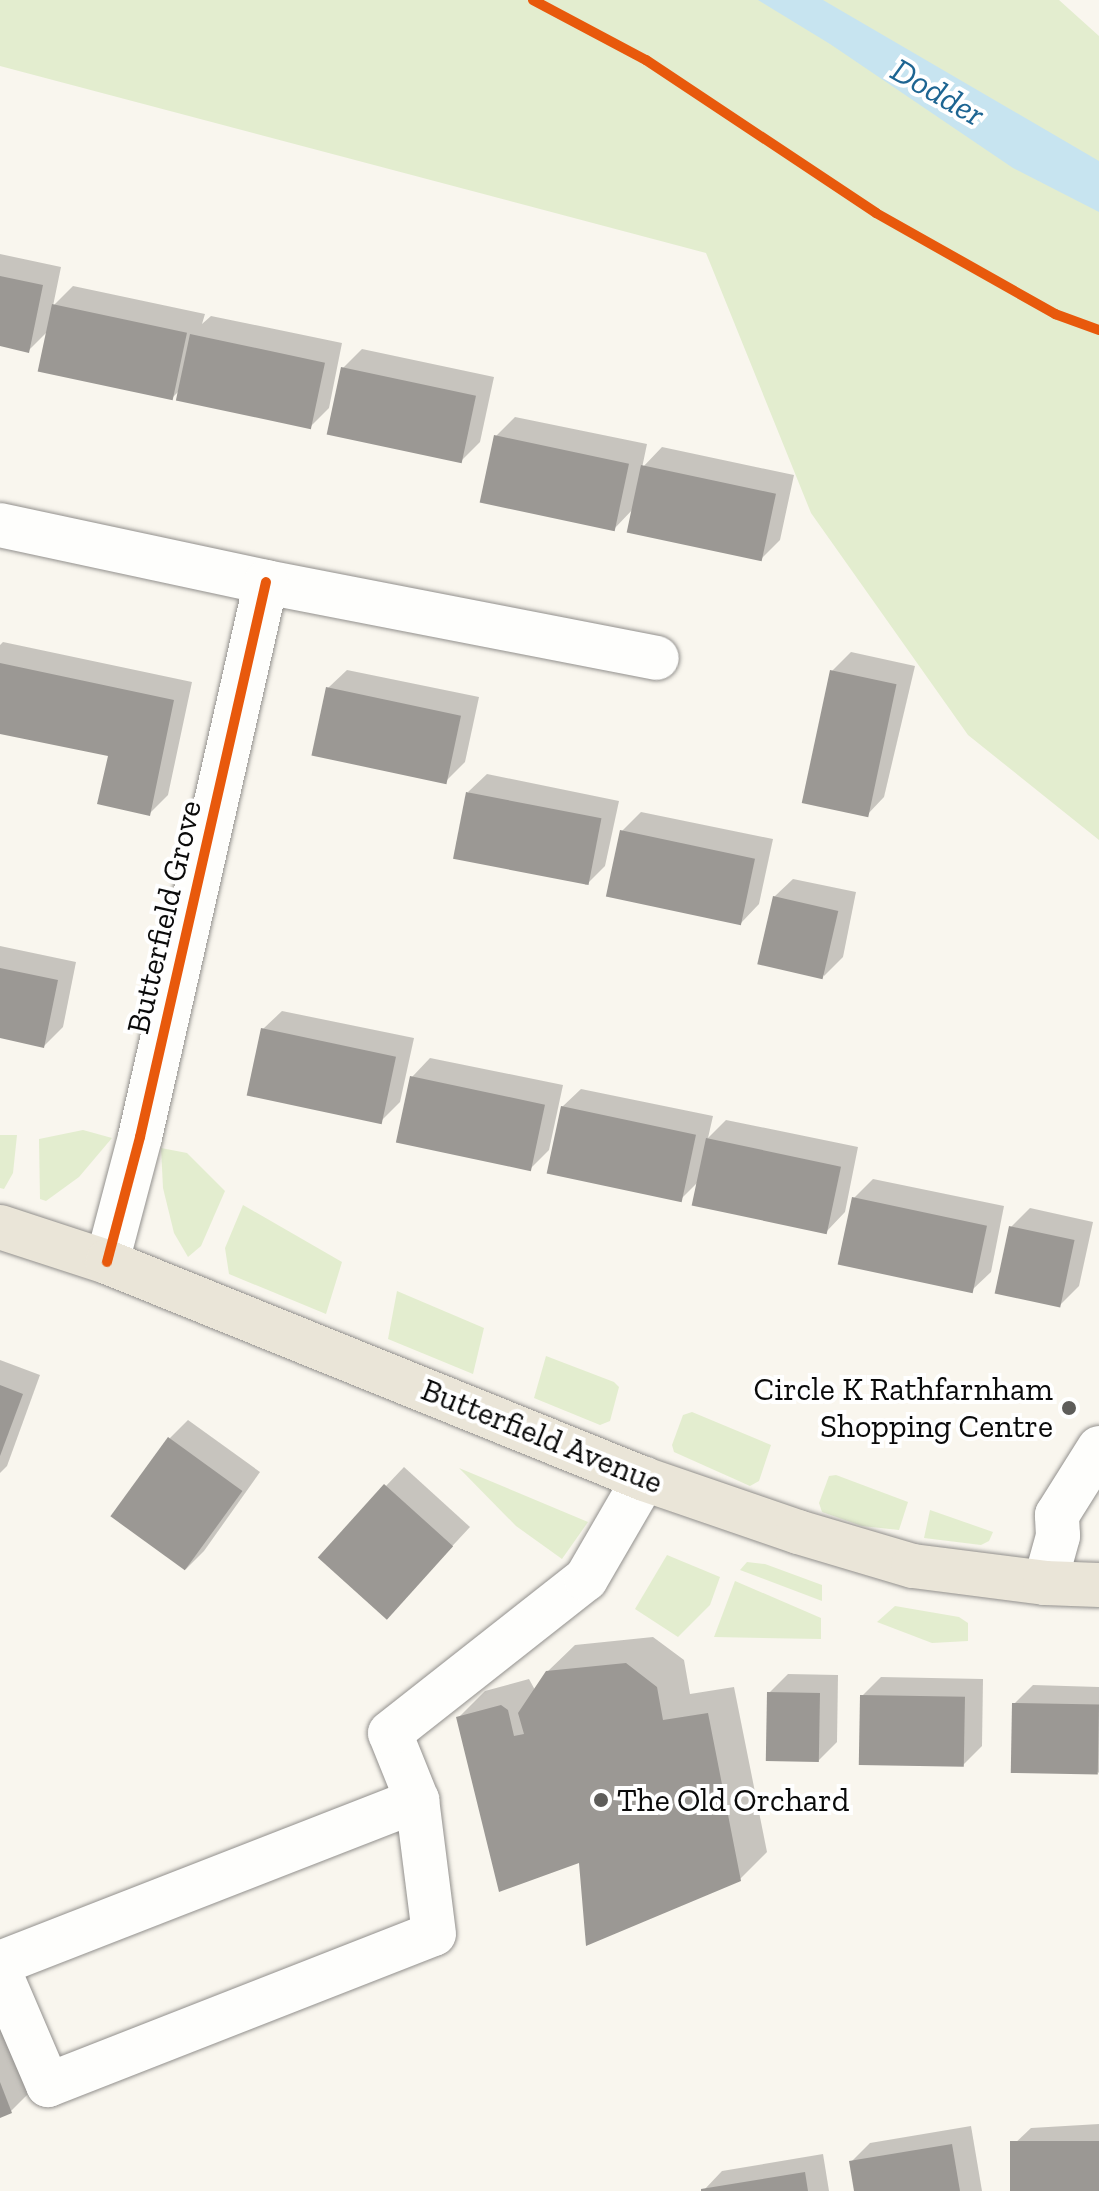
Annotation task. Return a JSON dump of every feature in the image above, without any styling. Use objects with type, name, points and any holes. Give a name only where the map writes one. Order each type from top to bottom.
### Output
[{"type":"main road","name":"Butterfield Avenue","points":[[0,1227],[107,1262],[644,1479],[798,1532],[913,1566],[1045,1583],[1099,1585]]},
{"type":"street","points":[[0,525],[266,582],[657,658]]},
{"type":"street","name":"Butterfield Grove","points":[[107,1262],[140,1137],[266,582]]},
{"type":"street","points":[[1045,1583],[1058,1536],[1057,1515],[1099,1448]]},
{"type":"street","points":[[0,1973],[48,2085],[434,1934],[417,1800],[390,1733],[586,1579],[644,1479]]},
{"type":"street","points":[[0,1963],[417,1800]]},
{"type":"green space","points":[[0,0],[1059,0],[1099,36],[1099,840],[968,735],[811,513],[706,253],[0,66]]},
{"type":"green space","points":[[83,1130],[112,1138],[79,1177],[46,1201],[40,1199],[39,1139]]},
{"type":"green space","points":[[0,1135],[17,1135],[13,1173],[4,1189],[0,1188]]},
{"type":"green space","points":[[161,1148],[187,1153],[225,1191],[201,1246],[188,1257],[174,1233],[163,1188]]},
{"type":"green space","points":[[243,1205],[342,1262],[326,1314],[229,1274],[225,1248]]},
{"type":"green space","points":[[397,1291],[484,1328],[473,1374],[388,1339]]},
{"type":"green space","points":[[546,1356],[614,1382],[619,1387],[610,1421],[600,1425],[534,1398]]},
{"type":"green space","points":[[692,1412],[771,1445],[759,1481],[750,1486],[674,1452],[672,1445],[683,1415]]},
{"type":"green space","points":[[459,1468],[588,1522],[562,1559],[516,1526]]},
{"type":"green space","points":[[836,1475],[908,1502],[899,1530],[862,1526],[822,1512],[819,1503],[829,1476]]},
{"type":"green space","points":[[930,1510],[993,1532],[989,1541],[981,1545],[924,1538]]},
{"type":"green space","points":[[667,1555],[720,1577],[710,1605],[678,1637],[635,1609]]},
{"type":"green space","points":[[747,1562],[765,1564],[822,1585],[822,1601],[740,1570]]},
{"type":"green space","points":[[735,1581],[821,1618],[821,1639],[714,1637]]},
{"type":"green space","points":[[895,1606],[959,1617],[968,1623],[968,1641],[932,1643],[877,1622]]},
{"type":"water","name":"Dodder","points":[[758,0],[823,0],[1099,161],[1099,212],[1013,168],[830,44]]},
{"type":"building","points":[[0,276],[43,285],[29,353],[0,346]]},
{"type":"building","points":[[52,304],[187,333],[173,400],[38,371]]},
{"type":"building","points":[[190,334],[325,363],[311,429],[176,401]]},
{"type":"building","points":[[341,367],[476,396],[462,463],[327,434]]},
{"type":"building","points":[[494,435],[629,464],[615,531],[480,502]]},
{"type":"building","points":[[641,465],[776,494],[762,561],[627,532]]},
{"type":"building","points":[[0,663],[174,700],[150,816],[97,804],[108,756],[0,734]]},
{"type":"building","points":[[830,670],[897,684],[868,817],[802,803]]},
{"type":"building","points":[[326,687],[461,716],[446,784],[311,755]]},
{"type":"building","points":[[466,792],[601,818],[588,885],[453,859]]},
{"type":"building","points":[[620,830],[755,859],[741,925],[606,897]]},
{"type":"building","points":[[773,896],[838,911],[823,979],[757,964]]},
{"type":"building","points":[[0,968],[58,980],[44,1048],[0,1038]]},
{"type":"building","points":[[261,1028],[396,1057],[382,1124],[247,1095]]},
{"type":"building","points":[[410,1076],[545,1105],[531,1171],[396,1143]]},
{"type":"building","points":[[561,1106],[696,1135],[682,1202],[547,1173]]},
{"type":"building","points":[[706,1138],[841,1167],[827,1234],[692,1205]]},
{"type":"building","points":[[852,1197],[987,1226],[973,1293],[838,1264]]},
{"type":"building","points":[[1009,1226],[1075,1240],[1060,1307],[995,1293]]},
{"type":"building","points":[[0,1385],[23,1394],[0,1456]]},
{"type":"building","points":[[168,1437],[242,1491],[185,1570],[110,1516]]},
{"type":"building","points":[[384,1484],[453,1546],[387,1620],[318,1558]]},
{"type":"building","name":"The Old Orchard","points":[[626,1663],[657,1687],[663,1720],[708,1713],[741,1881],[586,1946],[579,1863],[499,1892],[456,1717],[501,1705],[508,1710],[514,1736],[524,1734],[518,1713],[546,1671]]},
{"type":"building","points":[[767,1692],[820,1693],[819,1762],[766,1761]]},
{"type":"building","points":[[860,1695],[965,1697],[964,1767],[859,1765]]},
{"type":"building","points":[[1012,1703],[1099,1705],[1098,1775],[1011,1773]]},
{"type":"building","points":[[0,2082],[12,2113],[0,2118]]},
{"type":"building","points":[[1010,2141],[1099,2141],[1099,2191],[1010,2191]]},
{"type":"building","points":[[952,2144],[960,2191],[854,2191],[849,2161]]},
{"type":"building","points":[[805,2172],[808,2191],[701,2191],[701,2189]]},
{"type":"cycle path","points":[[533,0],[646,60],[876,213],[1055,314],[1099,330]]},
{"type":"cycle path","points":[[107,1262],[140,1137],[266,582]]},
{"type":"place","name":"Circle K Rathfarnham Shopping Centre","points":[[1069,1408]]},
{"type":"place","name":"The Old Orchard","points":[[601,1800]]}]
